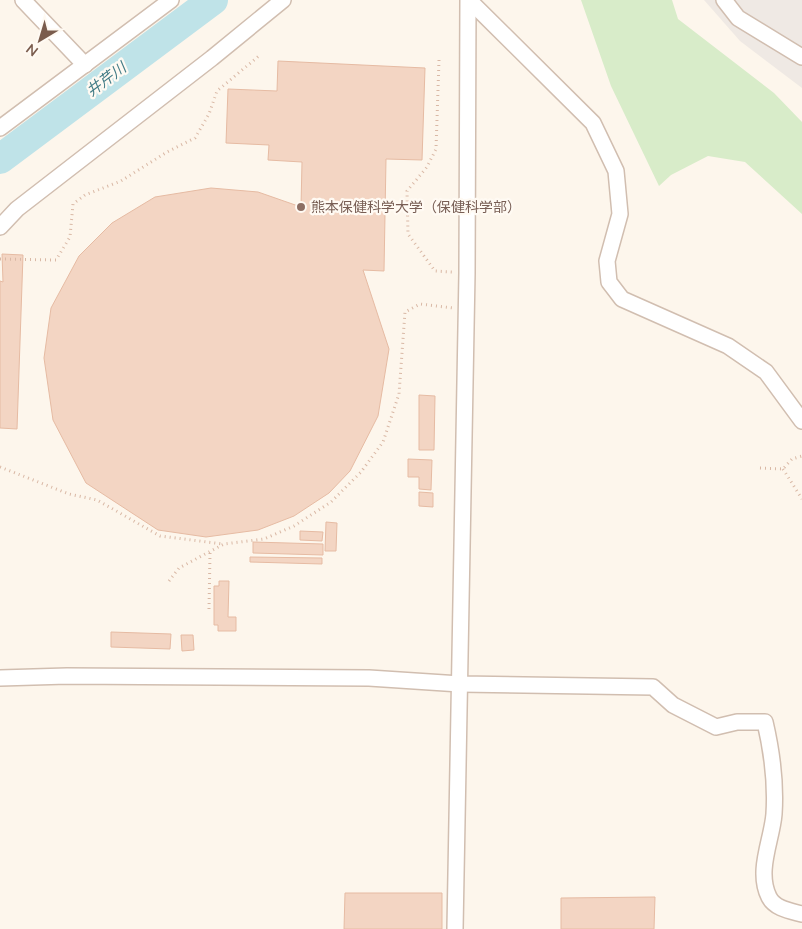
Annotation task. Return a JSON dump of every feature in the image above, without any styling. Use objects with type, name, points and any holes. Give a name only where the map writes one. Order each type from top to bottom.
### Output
[{"type":"street","points":[[23,0],[85,65]]},
{"type":"street","points":[[0,128],[171,0]]},
{"type":"street","points":[[0,227],[17,209],[204,64],[283,0]]},
{"type":"street","points":[[455,929],[467,273],[468,0]]},
{"type":"street","points":[[468,0],[594,123],[616,171],[620,214],[607,261],[609,282],[622,299],[728,346],[766,372],[802,421]]},
{"type":"street","points":[[724,0],[738,18],[802,57]]},
{"type":"street","points":[[0,678],[67,676],[369,678],[460,684],[653,687],[672,705],[716,727],[737,722],[765,722],[772,751],[774,814],[764,875],[770,898],[782,909],[802,914]]},
{"type":"path","points":[[0,260],[56,260],[70,237],[73,204],[85,195],[121,181],[167,152],[195,138],[209,114],[217,91],[260,54]]},
{"type":"path","points":[[438,60],[436,148],[428,167],[407,191],[408,234],[435,271],[467,273]]},
{"type":"path","points":[[0,467],[69,494],[97,500],[160,536],[224,544],[264,539],[294,526],[331,502],[361,472],[382,442],[399,394],[405,312],[420,304],[466,309]]},
{"type":"path","points":[[783,469],[792,459],[802,456]]},
{"type":"path","points":[[760,468],[783,469]]},
{"type":"path","points":[[783,469],[802,499]]},
{"type":"path","points":[[169,581],[178,568],[224,544]]},
{"type":"path","points":[[209,609],[210,552]]},
{"type":"shaded area","points":[[704,0],[802,0],[802,88],[740,41]]},
{"type":"green space","points":[[581,0],[672,0],[678,19],[774,93],[802,122],[802,214],[745,162],[708,156],[671,175],[659,186],[611,86]]},
{"type":"building","name":"熊本保健科学大学（保健科学部）","points":[[278,61],[425,68],[422,160],[386,159],[384,271],[363,270],[389,349],[378,416],[350,471],[329,493],[294,516],[258,530],[206,537],[158,530],[86,483],[53,420],[44,358],[51,308],[79,256],[112,223],[155,197],[211,188],[258,192],[301,207],[302,162],[268,160],[269,145],[226,143],[228,89],[277,91]]},
{"type":"building","points":[[2,254],[23,255],[17,429],[0,428],[0,281],[3,282]]},
{"type":"building","points":[[419,395],[435,396],[434,450],[419,450]]},
{"type":"building","points":[[408,459],[432,460],[431,490],[419,489],[419,477],[408,477]]},
{"type":"building","points":[[419,492],[433,493],[433,507],[419,506]]},
{"type":"building","points":[[326,522],[337,523],[336,551],[325,551]]},
{"type":"building","points":[[300,531],[323,532],[322,541],[300,540]]},
{"type":"building","points":[[253,542],[323,544],[323,555],[253,553]]},
{"type":"building","points":[[250,557],[322,558],[322,564],[250,562]]},
{"type":"building","points":[[219,581],[229,581],[228,617],[236,617],[236,631],[218,631],[218,625],[214,625],[214,586],[219,586]]},
{"type":"building","points":[[111,632],[171,634],[170,649],[111,647]]},
{"type":"building","points":[[181,635],[193,635],[194,650],[182,651]]},
{"type":"building","points":[[345,893],[442,893],[442,929],[344,929]]},
{"type":"building","points":[[655,897],[654,929],[561,929],[561,898]]},
{"type":"waterway","name":"井芹川","points":[[0,159],[213,0]]},
{"type":"place","name":"熊本保健科学大学（保健科学部）","points":[[301,207]]}]
